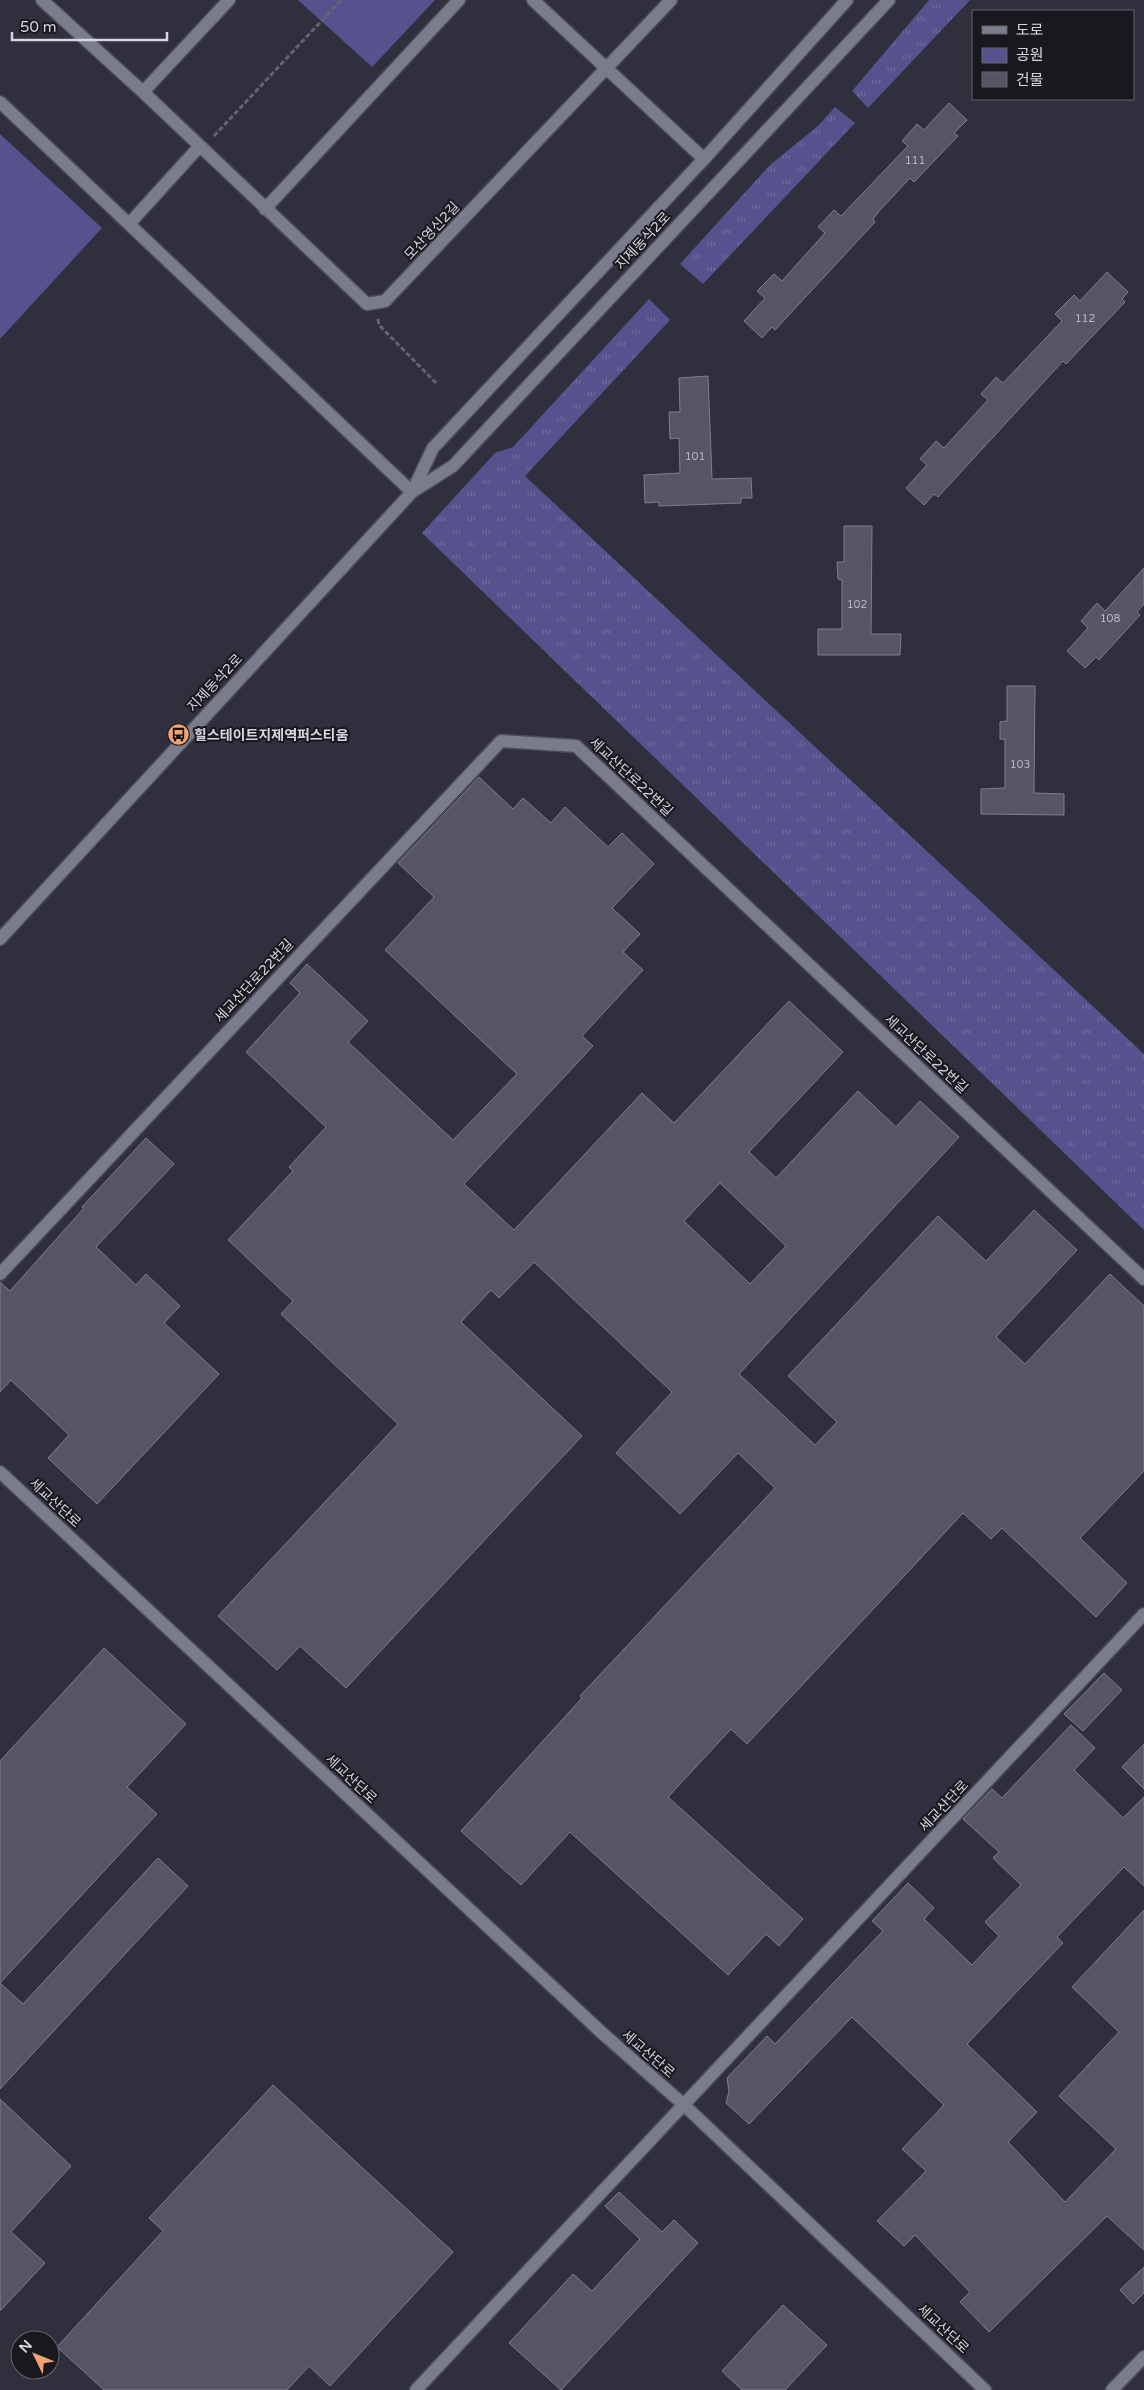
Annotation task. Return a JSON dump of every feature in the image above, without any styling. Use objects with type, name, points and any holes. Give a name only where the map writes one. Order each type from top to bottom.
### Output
[{"type":"street","points":[[42,0],[143,92],[367,304],[375,303]]},
{"type":"street","points":[[143,92],[229,0]]},
{"type":"street","points":[[265,209],[459,0]]},
{"type":"street","points":[[533,0],[704,158]]},
{"type":"street","name":"모산영신2길","points":[[375,303],[385,302],[671,0]]},
{"type":"street","name":"지제동삭2로","points":[[412,492],[433,448],[704,158],[848,0]]},
{"type":"street","name":"지제동삭2로","points":[[0,939],[412,492],[453,466],[889,0]]},
{"type":"street","points":[[0,102],[412,492]]},
{"type":"street","points":[[128,224],[199,147]]},
{"type":"street","name":"세교산단로22번길","points":[[0,1274],[501,741],[576,746],[1144,1280]]},
{"type":"street","name":"세교산단로","points":[[0,1472],[601,2032],[684,2105],[986,2390]]},
{"type":"street","name":"세교산단로","points":[[416,2390],[1144,1614]]},
{"type":"street","points":[[1112,2390],[1144,2357]]},
{"type":"path","points":[[214,136],[341,0]]},
{"type":"path","points":[[375,303],[379,325],[436,384]]},
{"type":"green space","points":[[298,0],[435,0],[372,67]]},
{"type":"green space","points":[[929,0],[970,0],[868,108],[852,91]]},
{"type":"green space","points":[[835,107],[855,123],[703,284],[680,264],[770,165],[819,125]]},
{"type":"green space","points":[[0,134],[102,228],[0,339]]},
{"type":"green space","points":[[649,299],[670,320],[525,476],[1144,1054],[1144,1230],[422,533],[495,453],[513,447]]},
{"type":"building","points":[[949,103],[967,120],[954,133],[958,136],[914,182],[910,178],[873,219],[875,222],[775,330],[772,327],[762,338],[744,321],[765,298],[757,291],[774,274],[782,281],[825,233],[818,227],[834,210],[841,216],[908,146],[902,141],[917,124],[924,130]]},
{"type":"building","points":[[1107,272],[1128,292],[1122,299],[1125,302],[1066,364],[1063,361],[938,497],[934,494],[924,505],[906,488],[927,465],[920,459],[936,441],[944,448],[988,400],[981,394],[996,377],[1003,383],[1062,321],[1055,314],[1074,295],[1080,301]]},
{"type":"building","points":[[708,376],[712,479],[751,478],[752,498],[741,498],[741,503],[659,506],[659,502],[645,503],[644,475],[680,473],[679,438],[670,439],[669,412],[680,412],[679,378]]},
{"type":"building","points":[[844,526],[872,526],[871,634],[901,634],[900,655],[818,655],[818,629],[842,629],[842,580],[838,579],[837,562],[844,562]]},
{"type":"building","points":[[1144,568],[1144,604],[1137,612],[1140,615],[1099,660],[1096,657],[1085,668],[1067,651],[1088,628],[1081,621],[1097,603],[1105,611]]},
{"type":"building","points":[[1007,686],[1035,686],[1034,793],[1064,794],[1064,815],[981,814],[981,789],[1005,788],[1005,739],[1000,739],[1000,722],[1007,721]]},
{"type":"building","points":[[479,777],[513,809],[523,798],[551,823],[565,807],[608,847],[622,833],[654,864],[612,908],[640,934],[623,952],[643,970],[582,1036],[593,1046],[464,1184],[514,1230],[642,1093],[674,1123],[789,1001],[843,1052],[749,1152],[776,1178],[858,1091],[896,1127],[920,1101],[959,1137],[739,1374],[815,1445],[837,1422],[788,1376],[938,1216],[986,1261],[1034,1210],[1077,1250],[996,1337],[1025,1364],[1110,1274],[1144,1306],[1144,1471],[1080,1538],[1127,1583],[1096,1617],[1002,1528],[991,1539],[963,1513],[747,1744],[731,1729],[668,1797],[803,1919],[779,1946],[766,1934],[728,1975],[570,1832],[521,1885],[461,1831],[582,1698],[580,1696],[775,1488],[738,1453],[680,1514],[616,1453],[672,1392],[534,1262],[499,1298],[491,1290],[461,1322],[582,1436],[346,1688],[300,1646],[277,1670],[218,1616],[398,1424],[281,1314],[293,1301],[228,1240],[293,1171],[289,1167],[326,1127],[246,1052],[300,993],[290,983],[307,964],[368,1021],[348,1042],[453,1140],[517,1074],[385,950],[434,897],[398,863]],"holes":[[[720,1183],[786,1246],[750,1284],[684,1221]]]},
{"type":"building","points":[[146,1138],[174,1164],[96,1247],[136,1285],[146,1274],[180,1306],[164,1323],[219,1374],[97,1504],[48,1458],[69,1435],[11,1380],[0,1392],[0,1282],[10,1291],[84,1208],[82,1207]]},
{"type":"building","points":[[104,1648],[186,1724],[127,1787],[157,1814],[0,1983],[0,1761]]},
{"type":"building","points":[[1104,1673],[1122,1690],[1083,1731],[1064,1714]]},
{"type":"building","points":[[1071,1725],[1095,1748],[1074,1770],[1123,1818],[1144,1797],[1144,1886],[1124,1867],[1057,1937],[1063,1943],[967,2044],[1037,2112],[1008,2142],[1065,2202],[1116,2149],[1059,2096],[1119,2032],[1072,1987],[1144,1910],[1144,2250],[1107,2216],[989,2332],[960,2302],[970,2292],[915,2235],[904,2246],[877,2221],[926,2171],[902,2149],[944,2105],[852,2017],[749,2124],[726,2103],[729,2091],[727,2078],[767,2036],[775,2044],[883,1931],[872,1921],[908,1883],[934,1908],[924,1919],[972,1965],[999,1936],[985,1922],[1021,1885],[993,1858],[999,1852],[963,1819],[992,1789],[1002,1798]]},
{"type":"building","points":[[1144,1744],[1144,1789],[1122,1767]]},
{"type":"building","points":[[158,1858],[188,1886],[0,2089],[0,1983],[23,2004]]},
{"type":"building","points":[[273,2085],[453,2252],[330,2386],[309,2366],[287,2390],[104,2390],[60,2350],[60,2344],[163,2231],[149,2218]]},
{"type":"building","points":[[0,2099],[71,2166],[11,2232],[45,2263],[0,2311]]},
{"type":"building","points":[[619,2192],[662,2232],[674,2220],[698,2243],[561,2390],[509,2343],[573,2274],[592,2291],[640,2239],[605,2206]]},
{"type":"building","points":[[1144,2267],[1144,2293],[1133,2304],[1120,2290]]},
{"type":"building","points":[[783,2305],[827,2345],[785,2390],[742,2390],[722,2371]]},
{"type":"place","name":"힐스테이트지제역퍼스티움","points":[[178,735]]}]
